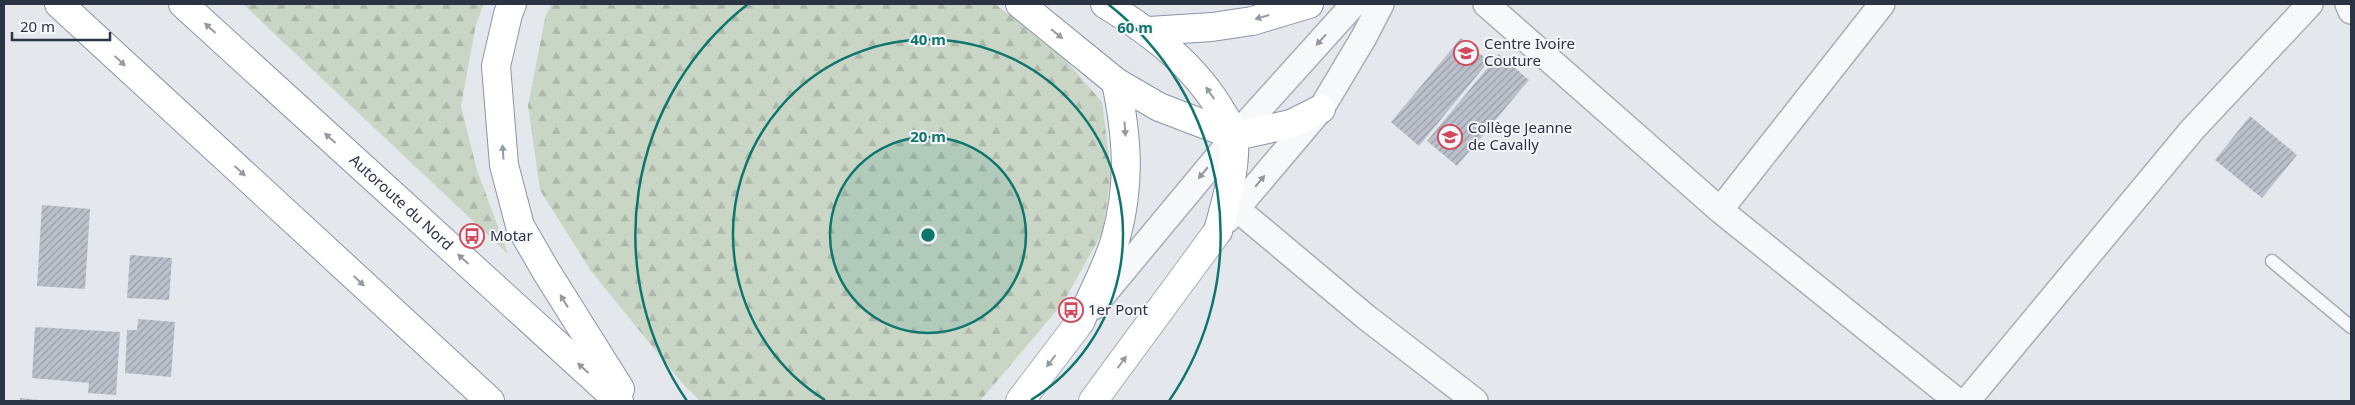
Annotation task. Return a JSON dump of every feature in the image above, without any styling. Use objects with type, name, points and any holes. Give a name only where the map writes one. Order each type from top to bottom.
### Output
[{"type":"main road","points":[[59,4],[490,401]]},
{"type":"main road","name":"Autoroute du Nord","points":[[183,4],[619,401]]},
{"type":"main road","points":[[512,4],[496,66],[504,166],[520,226],[627,401]]},
{"type":"main road","points":[[1020,4],[1116,82],[1159,107],[1235,136],[1291,124],[1321,108]]},
{"type":"main road","points":[[1093,401],[1218,231],[1232,174],[1235,136],[1214,98],[1195,73],[1149,31],[1105,4]]},
{"type":"main road","points":[[1149,31],[1212,27],[1244,22],[1309,4]]},
{"type":"main road","points":[[1020,401],[1080,322],[1116,238],[1127,177],[1125,124],[1116,82]]},
{"type":"street","points":[[1080,322],[1235,136],[1354,4]]},
{"type":"street","points":[[1218,231],[1321,108],[1364,37],[1380,4]]},
{"type":"street","points":[[1486,4],[1720,210],[1957,401]]},
{"type":"street","points":[[1720,210],[1882,4]]},
{"type":"street","points":[[1967,401],[2192,130],[2310,4]]},
{"type":"street","points":[[2348,4],[2351,11]]},
{"type":"street","points":[[1237,209],[1366,317],[1474,401]]},
{"type":"lane","points":[[2272,262],[2351,327]]},
{"type":"green space","points":[[243,4],[484,4],[476,24],[461,106],[477,170],[508,254]]},
{"type":"green space","points":[[551,4],[995,4],[1062,56],[1102,102],[1111,173],[1103,231],[1063,303],[980,401],[700,401],[682,383],[591,271],[540,190],[528,106],[545,18]]},
{"type":"building","points":[[1461,38],[1489,61],[1419,146],[1391,122]]},
{"type":"building","points":[[1499,54],[1529,80],[1457,166],[1427,141]]},
{"type":"building","points":[[2250,116],[2297,155],[2262,198],[2215,160]]},
{"type":"building","points":[[42,205],[90,209],[85,289],[37,286]]},
{"type":"building","points":[[130,255],[172,258],[169,300],[127,298]]},
{"type":"building","points":[[138,319],[175,322],[171,377],[125,373],[127,330],[137,330]]},
{"type":"building","points":[[35,327],[120,332],[116,395],[88,393],[89,383],[32,378]]},
{"type":"building","points":[[20,398],[39,400],[39,401],[20,401]]},
{"type":"place","name":"Centre Ivoire Couture","points":[[1466,53]]},
{"type":"place","name":"Collège Jeanne de Cavally","points":[[1450,137]]},
{"type":"place","name":"Motar","points":[[472,236]]},
{"type":"place","name":"1er Pont","points":[[1071,310]]}]
